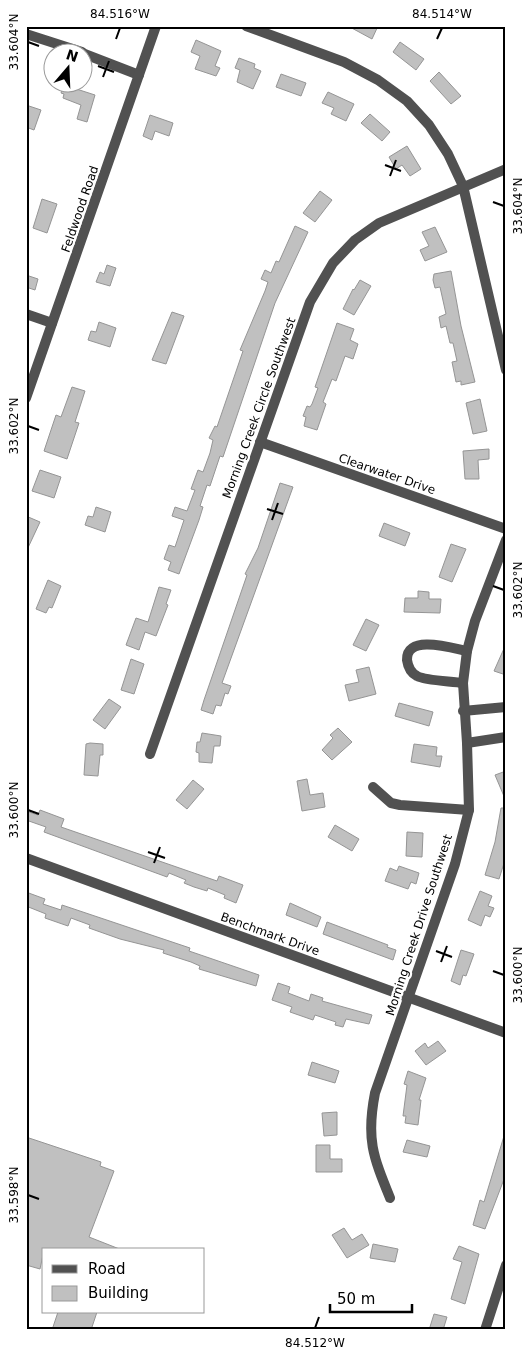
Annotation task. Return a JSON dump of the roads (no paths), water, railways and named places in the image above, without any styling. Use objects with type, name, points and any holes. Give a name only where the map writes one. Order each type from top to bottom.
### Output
[{"type":"street","name":"Feldwood Road","points":[[26,398],[64,294],[156,26]]},
{"type":"street","points":[[246,26],[344,62],[378,80],[407,101],[429,125],[448,154],[463,186],[505,364]]},
{"type":"street","points":[[26,34],[50,42]]},
{"type":"street","points":[[92,57],[139,75]]},
{"type":"street","name":"Morning Creek Circle Southwest","points":[[150,754],[310,302],[333,263],[355,240],[379,223],[506,169]]},
{"type":"street","points":[[26,314],[52,323]]},
{"type":"street","name":"Clearwater Drive","points":[[260,442],[506,529]]},
{"type":"street","name":"Morning Creek Drive Southwest","points":[[390,1198],[373,1153],[370,1118],[375,1093],[455,864],[468,810],[468,743],[463,710],[463,683],[467,651],[475,621],[506,540]]},
{"type":"street","points":[[463,683],[417,676],[408,668],[407,658],[412,648],[422,644],[467,651]]},
{"type":"street","points":[[463,710],[506,706]]},
{"type":"street","points":[[468,743],[506,737]]},
{"type":"street","points":[[373,786],[390,803],[468,810]]},
{"type":"street","name":"Benchmark Drive","points":[[26,858],[506,1033]]},
{"type":"street","points":[[485,1330],[506,1265]]}]
